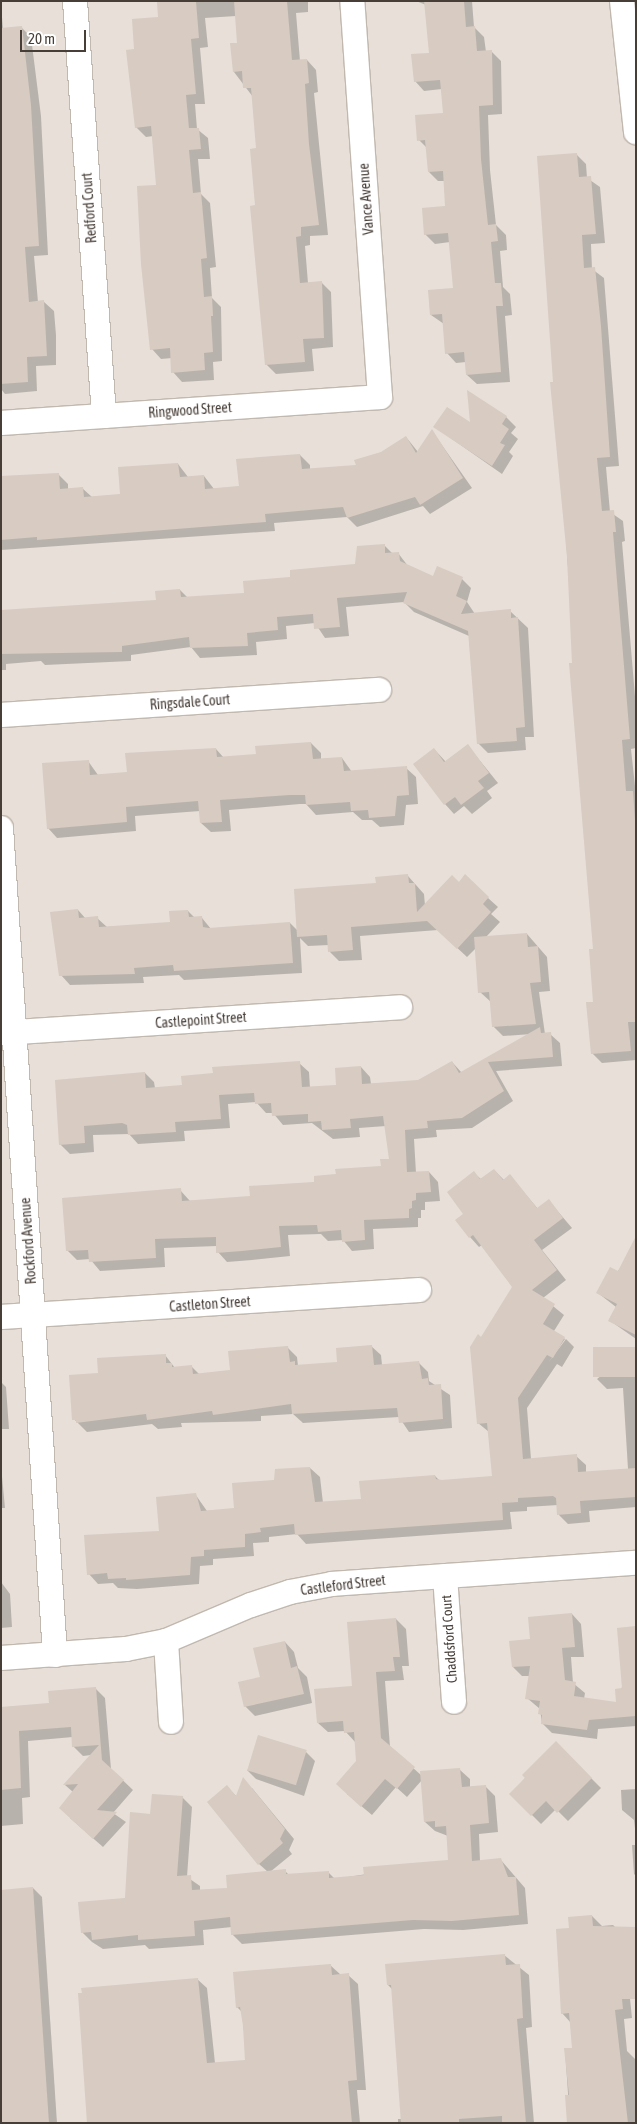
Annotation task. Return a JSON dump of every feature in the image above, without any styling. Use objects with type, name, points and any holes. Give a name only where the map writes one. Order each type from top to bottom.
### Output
[{"type":"street","name":"Redford Court","points":[[75,1],[104,416]]},
{"type":"street","name":"Vance Avenue","points":[[352,1],[380,396]]},
{"type":"street","points":[[622,1],[636,132]]},
{"type":"street","name":"Ringwood Street","points":[[1,423],[380,396]]},
{"type":"street","name":"Ringsdale Court","points":[[1,715],[379,690]]},
{"type":"street","name":"Rockford Avenue","points":[[1,828],[8,1032],[33,1315],[55,1655]]},
{"type":"street","name":"Castlepoint Street","points":[[8,1032],[400,1007]]},
{"type":"street","name":"Castleton Street","points":[[1,1317],[419,1290]]},
{"type":"street","name":"Castleford Street","points":[[1,1658],[126,1649],[166,1641],[290,1592],[332,1584],[636,1563]]},
{"type":"street","name":"Chaddsford Court","points":[[445,1576],[454,1702]]},
{"type":"street","points":[[166,1641],[171,1722]]},
{"type":"shaded area","points":[[1,1],[636,1],[636,2123],[1,2123]]},
{"type":"building","points":[[157,1],[196,1],[199,38],[191,39],[196,94],[186,95],[189,128],[199,128],[201,149],[189,150],[193,193],[201,192],[207,258],[201,259],[204,297],[212,296],[213,316],[211,316],[213,352],[204,353],[205,370],[171,373],[170,348],[150,350],[141,264],[137,186],[156,185],[151,126],[135,128],[126,50],[134,49],[132,19],[158,17]]},
{"type":"building","points":[[234,1],[287,1],[292,60],[307,59],[309,83],[305,84],[309,144],[319,225],[301,227],[301,236],[296,237],[300,283],[322,281],[324,338],[303,339],[305,362],[265,365],[250,206],[255,205],[250,149],[256,148],[251,88],[243,88],[242,71],[233,72],[230,43],[237,43]]},
{"type":"building","points":[[424,1],[464,1],[466,27],[475,26],[477,51],[492,50],[493,105],[479,106],[481,159],[488,225],[496,224],[498,241],[491,242],[495,283],[501,283],[503,306],[496,306],[501,372],[466,375],[464,352],[445,354],[442,314],[430,315],[428,290],[453,288],[448,233],[424,235],[422,208],[445,206],[443,171],[428,172],[425,140],[417,141],[415,115],[443,113],[440,80],[414,82],[411,54],[429,53]]},
{"type":"building","points":[[22,26],[31,105],[39,246],[25,247],[29,302],[44,300],[47,356],[27,357],[28,382],[1,384],[1,28]]},
{"type":"building","points":[[577,153],[579,177],[591,176],[596,234],[582,235],[584,268],[595,267],[601,326],[610,457],[597,458],[602,511],[614,510],[616,532],[613,532],[630,739],[622,740],[626,791],[633,791],[636,834],[636,1022],[628,1022],[631,1051],[591,1054],[586,1002],[593,1002],[589,949],[593,949],[569,663],[572,663],[567,557],[550,382],[553,382],[537,156]]},
{"type":"building","points":[[467,390],[507,416],[502,424],[509,429],[500,443],[505,445],[492,466],[433,427],[447,407],[470,422]]},
{"type":"building","points":[[432,429],[463,478],[420,505],[415,497],[347,518],[343,507],[265,514],[266,522],[37,540],[37,537],[1,540],[1,476],[59,473],[60,489],[83,487],[84,497],[120,494],[118,467],[178,463],[180,477],[204,475],[205,489],[239,486],[236,459],[300,454],[302,469],[356,465],[354,460],[381,452],[406,436],[416,453]]},
{"type":"building","points":[[385,544],[385,553],[399,552],[400,561],[433,576],[437,566],[463,577],[456,596],[467,601],[461,614],[511,609],[511,618],[518,617],[525,727],[516,728],[517,741],[477,744],[468,631],[403,603],[407,592],[337,598],[340,627],[314,629],[313,614],[277,617],[278,630],[247,633],[248,646],[190,648],[189,637],[122,646],[122,652],[1,654],[1,610],[156,600],[155,591],[180,589],[181,597],[244,593],[243,581],[290,577],[290,570],[355,564],[357,546]]},
{"type":"building","points":[[311,742],[313,759],[342,757],[344,771],[407,766],[409,795],[397,796],[395,816],[369,818],[368,810],[351,811],[350,802],[306,805],[305,795],[290,795],[220,800],[222,822],[200,823],[198,801],[126,807],[127,822],[47,829],[42,763],[89,760],[90,775],[127,772],[125,753],[216,748],[217,757],[256,754],[255,746]]},
{"type":"building","points":[[468,744],[489,773],[478,781],[484,788],[461,805],[455,797],[444,805],[413,764],[434,748],[444,762]]},
{"type":"building","points":[[408,874],[409,883],[415,883],[417,912],[452,875],[459,882],[465,874],[489,897],[483,904],[491,912],[457,949],[427,921],[351,927],[353,950],[328,952],[327,935],[297,937],[294,889],[376,883],[375,877]]},
{"type":"building","points":[[78,909],[79,918],[98,916],[99,927],[170,922],[169,911],[188,910],[189,917],[202,916],[203,927],[209,928],[290,922],[293,963],[174,971],[173,965],[134,968],[135,974],[59,976],[50,912]]},
{"type":"building","points":[[527,933],[528,947],[538,946],[541,982],[530,983],[536,1024],[492,1027],[489,992],[478,993],[474,937]]},
{"type":"building","points":[[540,1027],[541,1033],[551,1032],[553,1057],[488,1062],[504,1091],[462,1118],[427,1121],[428,1128],[405,1130],[407,1172],[429,1171],[431,1192],[416,1193],[416,1200],[412,1201],[412,1208],[409,1209],[409,1218],[364,1220],[365,1240],[342,1242],[341,1230],[318,1232],[317,1225],[279,1226],[281,1247],[216,1253],[216,1237],[155,1239],[156,1258],[89,1262],[88,1250],[66,1251],[62,1198],[181,1188],[182,1201],[250,1196],[249,1186],[314,1182],[314,1176],[336,1174],[335,1169],[381,1166],[380,1159],[389,1159],[383,1116],[350,1119],[351,1128],[322,1130],[321,1121],[308,1122],[308,1114],[272,1116],[271,1103],[255,1104],[254,1093],[219,1095],[221,1119],[175,1122],[176,1132],[128,1135],[127,1125],[122,1123],[84,1126],[85,1143],[59,1145],[55,1080],[145,1072],[146,1088],[182,1085],[181,1076],[213,1073],[212,1067],[300,1061],[302,1087],[336,1085],[335,1068],[361,1066],[362,1084],[418,1080],[452,1061],[459,1073]]},
{"type":"building","points":[[494,1169],[503,1180],[510,1174],[537,1208],[549,1199],[563,1218],[534,1240],[557,1270],[532,1290],[555,1304],[543,1324],[565,1337],[553,1358],[547,1355],[518,1398],[523,1459],[577,1454],[578,1472],[636,1468],[636,1497],[580,1501],[581,1513],[557,1515],[556,1498],[553,1496],[518,1498],[518,1502],[502,1503],[503,1520],[295,1535],[294,1524],[260,1528],[261,1532],[245,1534],[245,1547],[204,1550],[204,1556],[191,1557],[190,1575],[126,1580],[126,1578],[108,1579],[107,1573],[87,1575],[84,1535],[159,1531],[156,1497],[196,1493],[201,1511],[234,1508],[232,1483],[274,1480],[275,1469],[310,1467],[315,1502],[361,1499],[359,1481],[435,1475],[436,1479],[442,1480],[492,1476],[487,1423],[477,1424],[470,1347],[478,1334],[481,1337],[512,1287],[473,1235],[469,1238],[455,1220],[463,1214],[447,1192],[474,1171],[480,1179]]},
{"type":"building","points":[[636,1236],[636,1335],[608,1321],[617,1304],[596,1293],[610,1267],[618,1271]]},
{"type":"building","points":[[372,1345],[374,1365],[419,1361],[422,1379],[428,1378],[429,1385],[441,1384],[443,1419],[399,1423],[397,1408],[292,1414],[291,1404],[213,1415],[212,1411],[147,1420],[146,1414],[76,1423],[76,1420],[72,1420],[69,1375],[98,1373],[97,1358],[166,1354],[166,1363],[172,1363],[172,1367],[192,1365],[193,1374],[230,1370],[228,1351],[288,1346],[290,1362],[295,1361],[295,1365],[337,1362],[336,1348]]},
{"type":"building","points":[[593,1347],[636,1347],[636,1377],[593,1377]]},
{"type":"building","points":[[572,1613],[575,1647],[562,1648],[565,1680],[576,1682],[574,1696],[616,1702],[615,1689],[622,1688],[617,1628],[636,1626],[636,1716],[589,1720],[587,1730],[541,1724],[542,1715],[538,1714],[540,1701],[525,1699],[530,1666],[512,1667],[509,1641],[530,1639],[528,1617]]},
{"type":"building","points":[[396,1618],[400,1657],[393,1657],[395,1671],[376,1672],[381,1738],[415,1767],[397,1789],[385,1779],[361,1807],[336,1784],[356,1761],[354,1732],[344,1733],[343,1721],[317,1723],[314,1689],[352,1686],[347,1622]]},
{"type":"building","points":[[285,1641],[291,1668],[297,1666],[304,1694],[244,1707],[238,1682],[260,1677],[253,1648]]},
{"type":"building","points":[[96,1687],[102,1760],[124,1780],[97,1810],[117,1812],[93,1839],[59,1808],[78,1784],[63,1785],[99,1745],[72,1747],[71,1727],[19,1731],[21,1788],[1,1790],[1,1707],[49,1703],[48,1691]]},
{"type":"building","points":[[258,1735],[307,1750],[296,1785],[247,1770]]},
{"type":"building","points":[[556,1741],[592,1778],[557,1813],[546,1801],[531,1816],[509,1794],[525,1778],[522,1775]]},
{"type":"building","points":[[460,1768],[462,1787],[486,1785],[489,1823],[470,1825],[472,1861],[501,1858],[508,1877],[516,1877],[519,1915],[452,1921],[413,1920],[231,1935],[230,1917],[194,1921],[195,1936],[138,1940],[138,1935],[92,1940],[91,1932],[81,1933],[78,1902],[125,1898],[130,1812],[150,1814],[152,1794],[183,1796],[177,1876],[191,1875],[192,1890],[227,1888],[226,1875],[286,1869],[286,1874],[329,1871],[329,1878],[364,1875],[363,1867],[448,1860],[446,1826],[435,1827],[435,1821],[424,1822],[420,1771]]},
{"type":"building","points":[[243,1777],[285,1829],[280,1839],[283,1843],[258,1865],[207,1802],[227,1785],[236,1796]]},
{"type":"building","points":[[33,1887],[49,2123],[1,2123],[1,1890]]},
{"type":"building","points":[[592,1915],[593,1926],[636,1927],[636,1999],[622,1999],[623,2009],[615,2010],[628,2123],[567,2123],[565,2095],[569,2095],[564,2048],[572,2048],[569,2013],[561,2014],[556,1929],[569,1928],[568,1917]]},
{"type":"building","points":[[505,1954],[506,1965],[520,1964],[523,2018],[517,2019],[526,2123],[502,2123],[502,2116],[459,2119],[459,2123],[401,2123],[391,1985],[387,1985],[385,1964]]},
{"type":"building","points":[[331,1964],[332,1975],[349,1973],[357,2080],[348,2081],[352,2123],[87,2123],[78,1993],[82,1993],[81,1988],[198,1978],[207,2063],[245,2060],[243,2026],[240,2007],[236,2008],[233,1972]]}]
